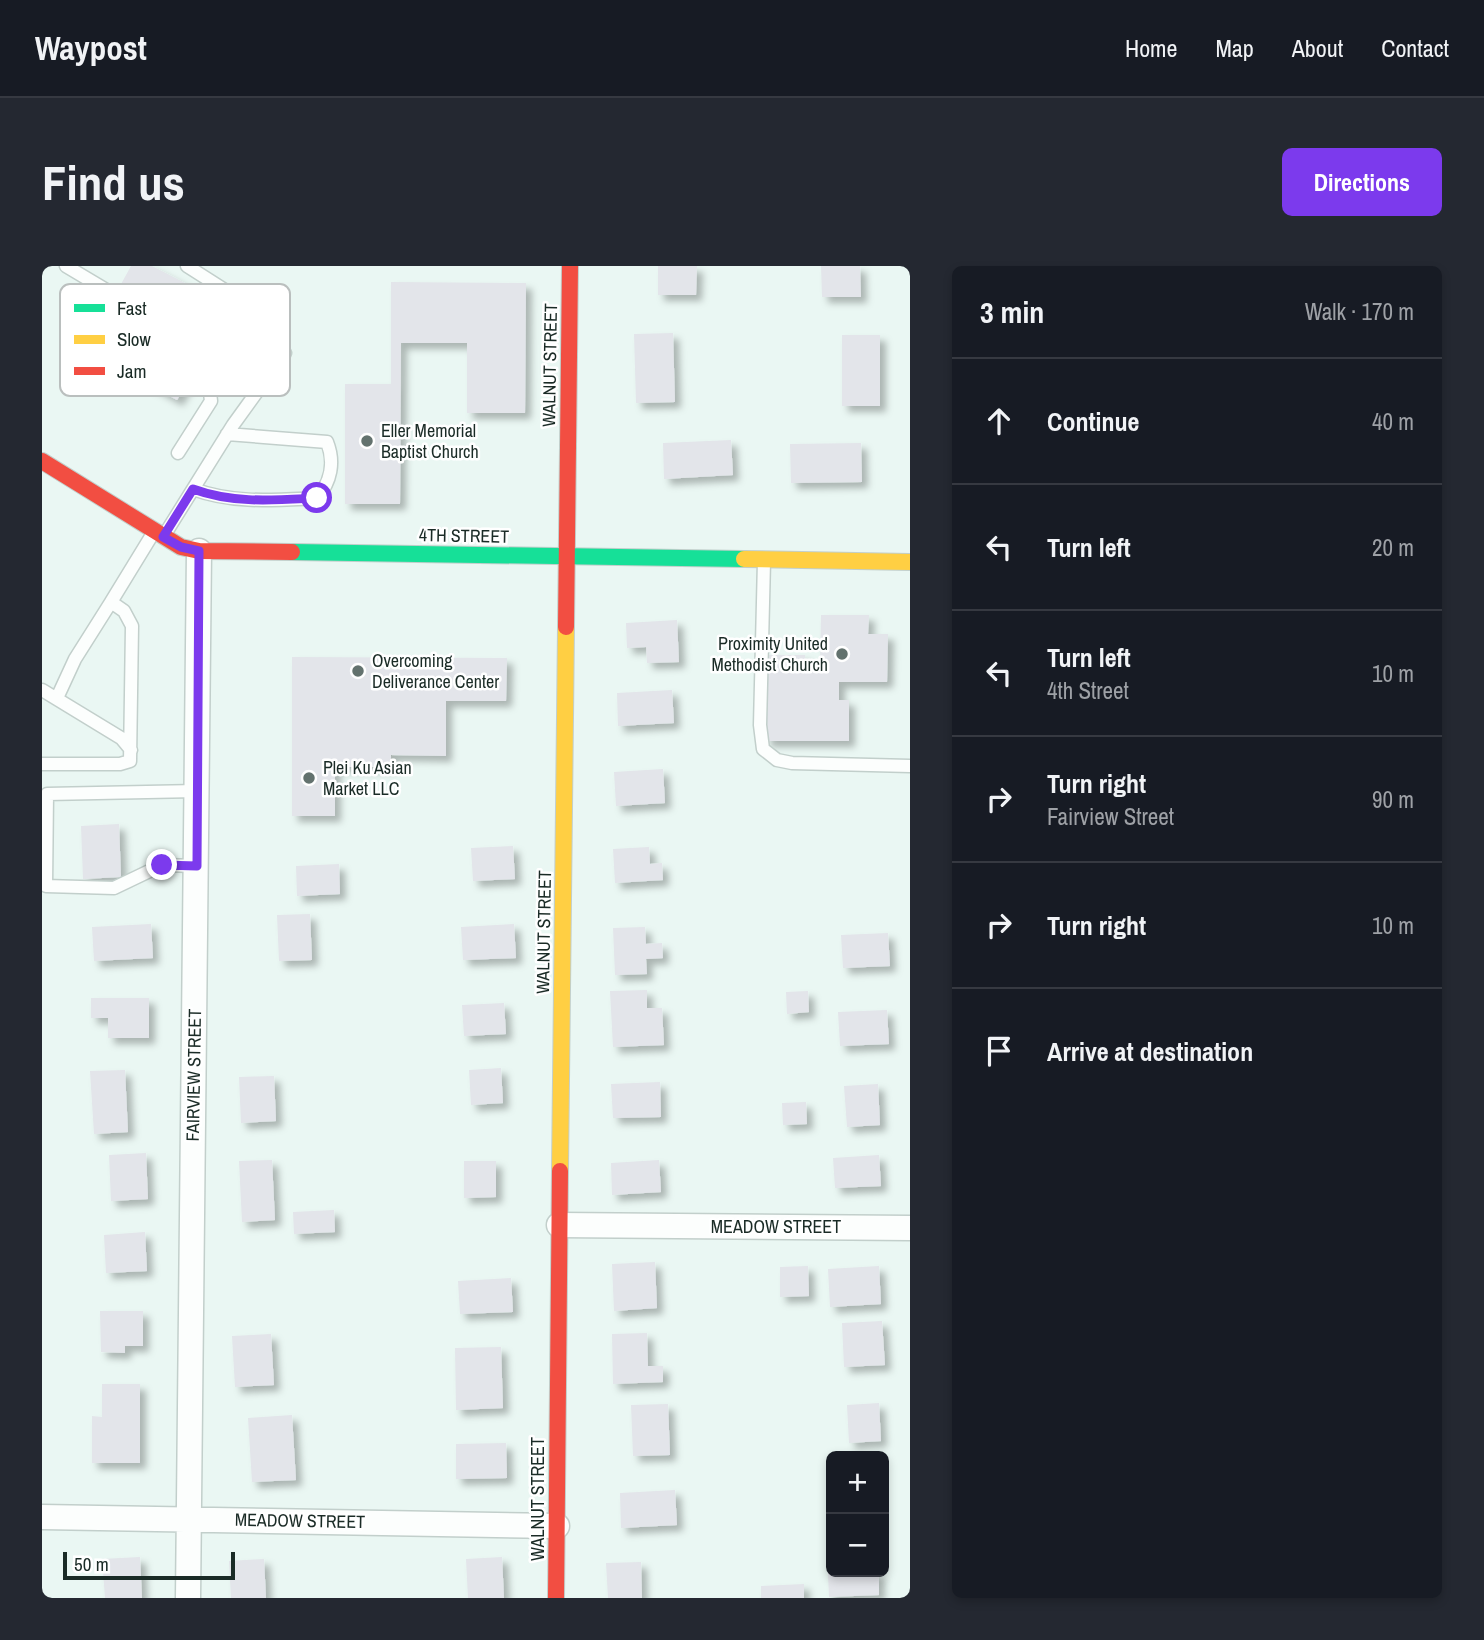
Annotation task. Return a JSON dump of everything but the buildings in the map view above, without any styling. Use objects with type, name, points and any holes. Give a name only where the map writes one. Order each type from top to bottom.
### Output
[{"type":"street","name":"WALNUT STREET","points":[[556,1598],[570,266]]},
{"type":"street","name":"4TH STREET","points":[[42,461],[181,547],[199,551],[910,562]]},
{"type":"street","name":"FAIRVIEW STREET","points":[[188,1598],[199,551]]},
{"type":"street","name":"MEADOW STREET","points":[[559,1225],[910,1228]]},
{"type":"street","name":"MEADOW STREET","points":[[42,1517],[557,1525]]},
{"type":"lane","points":[[66,266],[96,284]]},
{"type":"lane","points":[[187,266],[215,284]]},
{"type":"lane","points":[[178,453],[211,401],[210,396]]},
{"type":"lane","points":[[57,698],[75,659],[111,602],[193,489],[255,396]]},
{"type":"lane","points":[[193,489],[214,496],[252,501],[317,498],[328,486],[332,454],[327,442],[227,435]]},
{"type":"lane","points":[[764,561],[760,725],[764,749],[777,760],[792,763],[910,766]]},
{"type":"lane","points":[[42,764],[120,764],[130,761],[132,626],[124,611],[111,602]]},
{"type":"lane","points":[[42,690],[121,738],[131,750]]},
{"type":"lane","points":[[197,791],[47,794],[46,886],[114,888],[162,865],[197,866]]},
{"type":"traffic: fast","points":[[292,552],[744,559]]},
{"type":"traffic: slow","points":[[744,559],[910,562]]},
{"type":"traffic: slow","points":[[560,1171],[566,627]]},
{"type":"traffic: jam","points":[[566,627],[570,266]]},
{"type":"traffic: jam","points":[[42,461],[181,547],[199,551],[292,552]]},
{"type":"traffic: jam","points":[[556,1598],[560,1171]]},
{"type":"place","name":"Eller Memorial Baptist Church","points":[[367,441]]},
{"type":"place","name":"Proximity United Methodist Church","points":[[842,654]]},
{"type":"place","name":"Overcoming Deliverance Center","points":[[358,671]]},
{"type":"place","name":"Plei Ku Asian Market LLC","points":[[309,778]]},
{"type":"route","points":[[162,865],[197,866],[199,551],[181,547],[163,537],[193,489],[214,496],[252,501],[317,498]]}]
